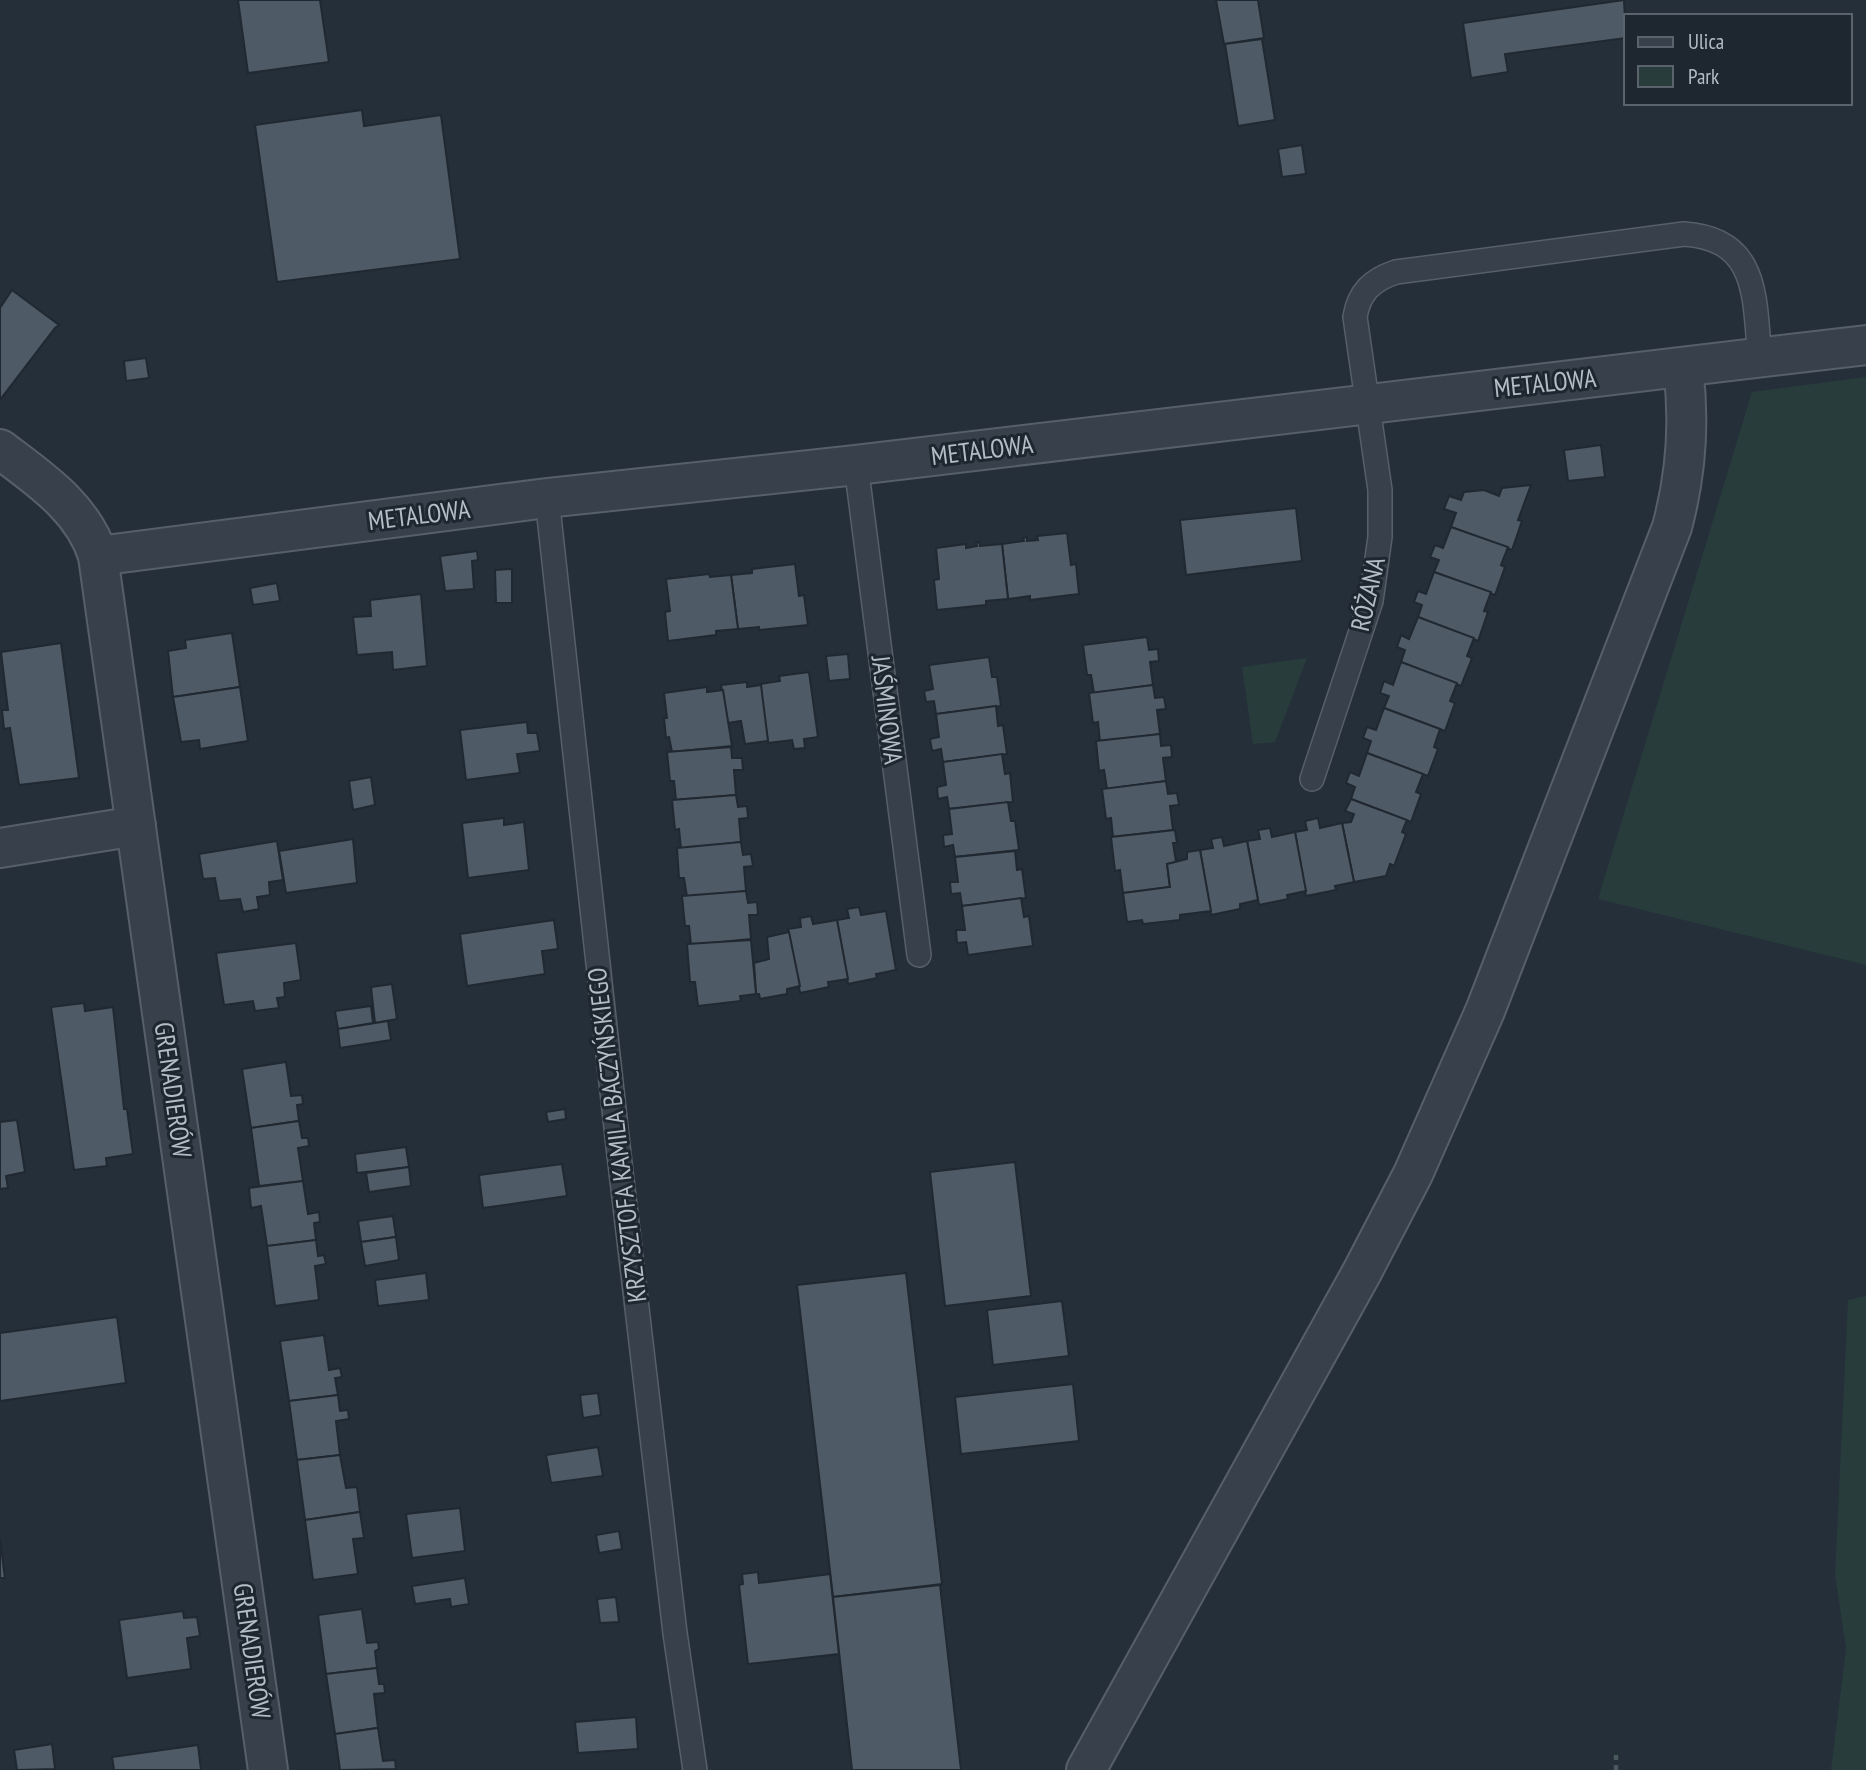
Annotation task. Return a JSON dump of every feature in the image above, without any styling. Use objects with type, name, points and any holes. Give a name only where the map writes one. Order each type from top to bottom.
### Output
[{"type":"street","name":"METALOWA","points":[[98,556],[547,498],[856,465],[1866,345]]},
{"type":"street","points":[[1086,1770],[1362,1272],[1413,1174],[1461,1071],[1672,527],[1679,500],[1687,428],[1682,368]]},
{"type":"street","name":"GRENADIERÓW","points":[[0,449],[70,507],[94,543],[98,556],[268,1770]]},
{"type":"street","points":[[0,848],[136,826]]},
{"type":"lane","name":"RÓŻANA","points":[[1312,779],[1371,601],[1380,537],[1380,490],[1355,317],[1362,295],[1376,280],[1396,272],[1684,234],[1703,235],[1729,247],[1747,271],[1754,299],[1760,359]]},
{"type":"lane","name":"JAŚMINOWA","points":[[856,465],[919,955]]},
{"type":"lane","name":"KRZYSZTOFA KAMILA BACZYŃSKIEGO","points":[[547,498],[619,1160],[675,1633],[695,1770]]},
{"type":"path","points":[[1616,1755],[1616,1770]]},
{"type":"green space","points":[[1866,377],[1866,965],[1598,899],[1752,392]]},
{"type":"green space","points":[[1307,658],[1275,742],[1253,744],[1242,667]]},
{"type":"green space","points":[[1866,1296],[1866,1770],[1831,1770],[1846,1648],[1835,1575],[1848,1300]]},
{"type":"building","points":[[238,0],[320,0],[329,62],[248,73]]},
{"type":"building","points":[[1216,0],[1258,0],[1264,38],[1224,44]]},
{"type":"building","points":[[1624,0],[1624,38],[1505,54],[1508,72],[1471,78],[1463,23]]},
{"type":"building","points":[[1262,39],[1275,120],[1238,126],[1225,44]]},
{"type":"building","points":[[362,110],[364,126],[441,115],[460,259],[277,282],[255,125]]},
{"type":"building","points":[[1302,145],[1306,174],[1282,177],[1278,149]]},
{"type":"building","points":[[12,290],[59,325],[0,400],[0,308]]},
{"type":"building","points":[[146,358],[149,378],[126,381],[124,361]]},
{"type":"building","points":[[1601,445],[1605,477],[1568,481],[1564,450]]},
{"type":"building","points":[[1531,485],[1518,520],[1522,521],[1512,550],[1451,527],[1456,513],[1444,509],[1449,496],[1461,500],[1464,492],[1484,490],[1499,496],[1502,488]]},
{"type":"building","points":[[1296,508],[1302,561],[1186,575],[1180,520]]},
{"type":"building","points":[[1451,527],[1508,547],[1501,565],[1505,567],[1495,595],[1434,572],[1439,560],[1430,557],[1435,545],[1443,548]]},
{"type":"building","points":[[1067,533],[1071,565],[1076,564],[1079,594],[1030,600],[1030,596],[1008,599],[1002,544],[1024,541],[1023,538],[1027,537],[1027,541],[1038,540],[1037,536]]},
{"type":"building","points":[[979,542],[980,546],[1002,544],[1008,599],[986,601],[986,605],[937,610],[934,580],[939,579],[936,548],[966,544],[966,548],[977,546],[976,543]]},
{"type":"building","points":[[477,551],[478,560],[472,561],[474,589],[445,591],[440,556]]},
{"type":"building","points":[[795,564],[799,596],[804,595],[808,625],[759,630],[759,627],[738,629],[731,575],[752,573],[752,569]]},
{"type":"building","points":[[512,569],[512,603],[496,603],[495,570]]},
{"type":"building","points":[[1434,572],[1491,592],[1484,611],[1488,612],[1478,641],[1418,617],[1422,605],[1414,602],[1418,591],[1426,594]]},
{"type":"building","points":[[709,574],[710,577],[731,575],[738,629],[716,631],[716,635],[668,641],[665,612],[670,611],[666,579]]},
{"type":"building","points":[[277,583],[280,601],[253,605],[250,588]]},
{"type":"building","points":[[421,594],[427,666],[393,670],[392,652],[357,655],[353,617],[371,616],[370,600]]},
{"type":"building","points":[[1418,617],[1474,638],[1467,656],[1472,658],[1461,686],[1401,662],[1405,650],[1397,647],[1401,635],[1409,639]]},
{"type":"building","points":[[232,633],[240,687],[173,697],[168,651],[186,648],[185,640]]},
{"type":"building","points":[[1147,637],[1149,650],[1158,649],[1159,661],[1150,662],[1153,685],[1094,693],[1091,675],[1087,675],[1083,645]]},
{"type":"building","points":[[61,643],[79,778],[19,785],[10,728],[4,729],[2,710],[8,710],[1,652]]},
{"type":"building","points":[[848,654],[850,679],[829,681],[826,656]]},
{"type":"building","points":[[989,657],[992,677],[997,677],[1001,706],[936,714],[934,701],[926,702],[924,691],[933,689],[929,665]]},
{"type":"building","points":[[1401,662],[1457,683],[1450,701],[1455,703],[1445,731],[1384,708],[1389,696],[1380,693],[1384,681],[1393,685]]},
{"type":"building","points":[[809,672],[818,737],[804,739],[805,748],[794,749],[792,740],[768,743],[760,684],[780,681],[779,676]]},
{"type":"building","points":[[747,682],[747,687],[761,685],[768,741],[745,744],[741,721],[728,723],[721,685]]},
{"type":"building","points":[[1153,685],[1155,698],[1164,697],[1166,709],[1157,710],[1160,734],[1100,742],[1098,722],[1093,723],[1089,693]]},
{"type":"building","points":[[240,687],[248,741],[200,749],[199,740],[181,742],[173,697]]},
{"type":"building","points":[[707,687],[707,692],[723,690],[732,746],[672,752],[669,737],[666,738],[664,693]]},
{"type":"building","points":[[996,706],[998,726],[1003,725],[1007,754],[943,762],[941,749],[932,751],[930,739],[939,737],[936,714]]},
{"type":"building","points":[[1384,708],[1440,729],[1434,747],[1438,749],[1428,776],[1367,753],[1371,741],[1363,738],[1367,727],[1376,730]]},
{"type":"building","points":[[527,722],[528,733],[537,733],[540,751],[517,754],[520,773],[466,780],[460,730]]},
{"type":"building","points":[[1160,734],[1161,746],[1171,745],[1172,757],[1163,758],[1166,781],[1107,789],[1104,770],[1099,771],[1096,741]]},
{"type":"building","points":[[731,747],[732,758],[742,758],[743,770],[734,770],[736,795],[676,800],[674,781],[670,781],[667,752]]},
{"type":"building","points":[[1367,753],[1423,774],[1416,792],[1421,794],[1411,822],[1351,799],[1355,787],[1346,783],[1350,772],[1359,776]]},
{"type":"building","points":[[1002,754],[1005,774],[1010,773],[1013,802],[949,809],[947,797],[938,799],[937,787],[946,785],[943,762]]},
{"type":"building","points":[[371,777],[375,805],[353,810],[349,781]]},
{"type":"building","points":[[1166,781],[1168,794],[1177,793],[1179,805],[1170,806],[1173,830],[1113,837],[1111,818],[1106,819],[1102,789]]},
{"type":"building","points":[[736,795],[738,807],[747,806],[748,818],[739,819],[741,842],[681,849],[679,829],[675,830],[672,800]]},
{"type":"building","points":[[1351,799],[1407,820],[1402,832],[1406,834],[1394,866],[1390,864],[1386,876],[1354,882],[1342,823],[1351,822],[1354,814],[1345,811]]},
{"type":"building","points":[[1008,802],[1011,821],[1015,821],[1019,850],[955,857],[953,845],[944,847],[943,835],[952,834],[949,809]]},
{"type":"building","points":[[504,818],[504,825],[524,822],[529,870],[468,878],[462,823]]},
{"type":"building","points":[[1318,818],[1320,828],[1342,823],[1354,882],[1335,886],[1336,890],[1306,896],[1295,832],[1307,830],[1305,821]]},
{"type":"building","points":[[1270,828],[1272,837],[1295,832],[1306,891],[1287,895],[1288,899],[1259,905],[1247,841],[1260,839],[1258,830]]},
{"type":"building","points":[[1175,830],[1177,843],[1173,843],[1176,862],[1167,864],[1170,887],[1123,893],[1120,870],[1115,871],[1111,837]]},
{"type":"building","points":[[1222,837],[1224,846],[1247,841],[1258,900],[1240,904],[1240,909],[1211,915],[1200,850],[1213,848],[1211,839]]},
{"type":"building","points":[[353,839],[357,883],[286,893],[279,851]]},
{"type":"building","points":[[277,841],[283,880],[269,882],[270,895],[257,897],[259,909],[243,912],[240,899],[219,901],[215,878],[203,879],[199,854]]},
{"type":"building","points":[[741,842],[743,855],[751,854],[753,866],[744,867],[746,891],[687,897],[684,878],[679,878],[677,848]]},
{"type":"building","points":[[1200,850],[1211,911],[1180,915],[1180,920],[1143,924],[1142,920],[1127,922],[1123,893],[1170,887],[1167,864],[1187,859],[1187,852]]},
{"type":"building","points":[[1015,851],[1017,870],[1022,869],[1026,898],[962,906],[960,893],[951,894],[950,882],[958,882],[955,857]]},
{"type":"building","points":[[746,891],[748,903],[757,902],[758,915],[749,915],[751,939],[691,945],[689,926],[685,926],[682,896]]},
{"type":"building","points":[[1021,898],[1024,917],[1029,916],[1033,946],[968,955],[966,942],[957,943],[956,930],[965,930],[962,906]]},
{"type":"building","points":[[859,907],[861,915],[886,911],[896,970],[876,974],[877,978],[848,984],[837,920],[849,918],[847,909]]},
{"type":"building","points":[[811,916],[813,924],[837,920],[848,979],[828,982],[829,987],[800,993],[788,929],[801,927],[800,918]]},
{"type":"building","points":[[554,920],[558,949],[542,951],[545,974],[467,986],[460,934]]},
{"type":"building","points":[[789,932],[800,986],[787,989],[787,994],[760,999],[759,994],[756,994],[754,963],[769,959],[767,937]]},
{"type":"building","points":[[751,940],[756,994],[740,996],[741,1001],[698,1006],[695,982],[690,982],[687,944]]},
{"type":"building","points":[[296,943],[301,980],[284,983],[285,997],[277,998],[279,1008],[255,1011],[253,1001],[224,1005],[216,953]]},
{"type":"building","points":[[392,984],[397,1019],[375,1023],[371,987]]},
{"type":"building","points":[[84,1003],[85,1011],[113,1007],[124,1109],[127,1109],[133,1154],[106,1158],[107,1166],[74,1170],[51,1007]]},
{"type":"building","points":[[371,1006],[373,1023],[338,1029],[335,1011]]},
{"type":"building","points":[[388,1021],[391,1040],[340,1048],[338,1029]]},
{"type":"building","points":[[286,1062],[291,1096],[302,1095],[303,1104],[297,1105],[299,1121],[251,1128],[242,1069]]},
{"type":"building","points":[[565,1109],[566,1119],[548,1122],[546,1112]]},
{"type":"building","points":[[17,1120],[25,1172],[6,1176],[8,1188],[0,1189],[0,1122]]},
{"type":"building","points":[[299,1121],[302,1138],[308,1138],[309,1146],[298,1148],[303,1181],[259,1186],[251,1128]]},
{"type":"building","points":[[406,1147],[409,1167],[357,1173],[355,1154]]},
{"type":"building","points":[[1015,1162],[1031,1296],[945,1306],[930,1172]]},
{"type":"building","points":[[562,1164],[567,1196],[483,1208],[479,1175]]},
{"type":"building","points":[[409,1167],[411,1186],[369,1192],[366,1173]]},
{"type":"building","points":[[303,1181],[308,1214],[319,1212],[320,1222],[314,1223],[316,1240],[267,1246],[261,1206],[251,1208],[249,1188]]},
{"type":"building","points":[[393,1216],[396,1237],[361,1242],[358,1221]]},
{"type":"building","points":[[396,1237],[399,1260],[365,1266],[361,1242]]},
{"type":"building","points":[[316,1240],[318,1256],[324,1255],[326,1264],[315,1266],[319,1300],[275,1306],[267,1246]]},
{"type":"building","points":[[426,1273],[429,1300],[378,1306],[375,1280]]},
{"type":"building","points":[[906,1273],[942,1584],[833,1597],[797,1285]]},
{"type":"building","points":[[1062,1301],[1069,1356],[993,1365],[987,1310]]},
{"type":"building","points":[[117,1317],[126,1383],[0,1401],[0,1333]]},
{"type":"building","points":[[324,1335],[329,1370],[340,1368],[342,1377],[335,1378],[338,1395],[289,1401],[280,1341]]},
{"type":"building","points":[[1073,1384],[1079,1441],[961,1454],[955,1397]]},
{"type":"building","points":[[598,1393],[601,1415],[583,1418],[580,1395]]},
{"type":"building","points":[[338,1395],[340,1411],[348,1410],[349,1419],[336,1421],[340,1455],[297,1460],[289,1401]]},
{"type":"building","points":[[598,1447],[603,1476],[551,1483],[546,1455]]},
{"type":"building","points":[[340,1455],[346,1488],[357,1487],[360,1512],[305,1520],[297,1460]]},
{"type":"building","points":[[460,1508],[465,1551],[412,1558],[406,1514]]},
{"type":"building","points":[[360,1512],[364,1538],[353,1539],[358,1574],[313,1580],[305,1520]]},
{"type":"building","points":[[619,1531],[622,1549],[599,1553],[596,1535]]},
{"type":"building","points":[[0,1539],[5,1578],[0,1578]]},
{"type":"building","points":[[758,1572],[759,1583],[830,1574],[839,1654],[748,1664],[739,1585],[743,1584],[742,1574]]},
{"type":"building","points":[[465,1578],[469,1604],[451,1607],[450,1599],[415,1604],[412,1586]]},
{"type":"building","points":[[940,1585],[961,1770],[852,1770],[833,1597]]},
{"type":"building","points":[[616,1597],[619,1622],[600,1623],[597,1599]]},
{"type":"building","points":[[362,1609],[367,1643],[378,1642],[379,1649],[375,1651],[377,1668],[326,1674],[318,1615]]},
{"type":"building","points":[[183,1611],[184,1618],[197,1617],[200,1636],[187,1638],[191,1669],[127,1678],[119,1620]]},
{"type":"building","points":[[377,1668],[379,1684],[384,1684],[385,1693],[374,1694],[378,1728],[335,1734],[326,1674]]},
{"type":"building","points":[[636,1717],[638,1749],[578,1753],[575,1722]]},
{"type":"building","points":[[378,1728],[383,1761],[395,1760],[396,1769],[340,1770],[335,1734]]},
{"type":"building","points":[[52,1744],[55,1769],[17,1770],[14,1750]]},
{"type":"building","points":[[198,1745],[201,1770],[114,1770],[112,1757]]}]
